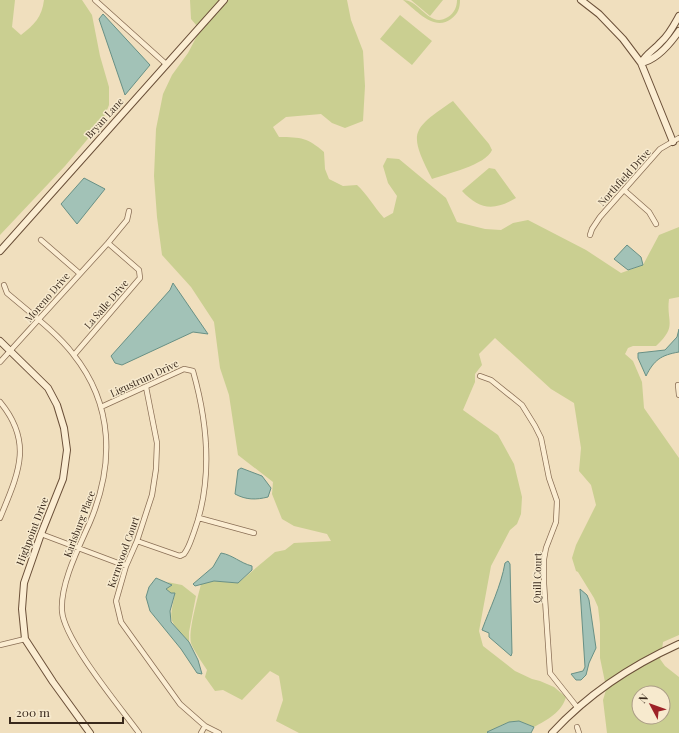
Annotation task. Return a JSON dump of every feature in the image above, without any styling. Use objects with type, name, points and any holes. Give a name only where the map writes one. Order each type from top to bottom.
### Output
[{"type":"street","points":[[95,0],[166,64]]},
{"type":"street","name":"Bryan Lane","points":[[0,251],[224,0]]},
{"type":"street","points":[[581,0],[600,14],[623,39],[641,63],[673,142]]},
{"type":"street","points":[[641,63],[644,57],[668,34],[679,16]]},
{"type":"street","points":[[641,63],[649,61],[666,48],[679,31]]},
{"type":"street","name":"Northfield Drive","points":[[590,236],[592,229],[600,217],[660,149],[679,138]]},
{"type":"street","points":[[624,190],[649,212],[656,224]]},
{"type":"street","points":[[108,243],[127,220],[129,212]]},
{"type":"street","points":[[41,240],[79,273]]},
{"type":"street","name":"Moreno Drive","points":[[0,362],[38,321],[79,273],[108,243]]},
{"type":"street","name":"La Salle Drive","points":[[74,355],[138,281],[141,275],[139,270],[108,243]]},
{"type":"street","name":"Karlsburg Place","points":[[4,285],[7,293],[74,355],[92,385],[101,407],[107,442],[105,473],[100,499],[79,548],[63,597],[62,612],[66,629],[138,733]]},
{"type":"street","name":"Highpoint Drive","points":[[0,341],[48,388],[57,405],[64,428],[67,450],[63,479],[40,534],[22,593],[25,639],[53,682],[90,733]]},
{"type":"street","name":"Ligustrum Drive","points":[[101,407],[184,369],[193,371],[202,403],[207,444],[204,490],[199,518],[186,551],[180,556],[137,540]]},
{"type":"street","name":"Quill Court","points":[[480,376],[491,380],[522,405],[541,438],[549,478],[557,501],[556,522],[546,548],[544,559],[544,584],[550,673],[577,707]]},
{"type":"street","points":[[678,385],[679,395]]},
{"type":"street","name":"Kernwood Court","points":[[146,387],[157,442],[156,469],[152,495],[137,540],[126,566],[116,601],[121,622],[180,704],[205,726],[219,733]]},
{"type":"street","points":[[0,402],[9,413],[17,427],[20,440],[20,456],[13,484],[0,518]]},
{"type":"street","points":[[199,518],[254,533]]},
{"type":"street","points":[[40,534],[126,566]]},
{"type":"street","points":[[0,645],[25,639]]},
{"type":"street","points":[[552,733],[577,707],[622,674],[679,644]]},
{"type":"street","points":[[201,733],[205,726]]},
{"type":"street","points":[[577,727],[579,733]]},
{"type":"green space","points":[[0,0],[15,0],[12,27],[21,35],[37,20],[44,0],[82,0],[92,15],[100,56],[109,87],[109,105],[102,122],[65,166],[0,235]]},
{"type":"green space","points":[[190,0],[222,0],[197,26],[191,19]]},
{"type":"green space","points":[[227,0],[347,0],[351,20],[363,51],[365,86],[363,121],[345,128],[332,123],[321,114],[286,117],[273,127],[279,137],[304,139],[318,147],[324,152],[325,169],[329,179],[343,186],[357,185],[384,218],[393,213],[397,196],[388,183],[383,166],[387,158],[399,159],[446,198],[457,222],[485,229],[501,230],[513,223],[528,220],[586,250],[621,273],[643,265],[659,235],[679,227],[679,297],[669,299],[668,307],[670,324],[667,333],[656,346],[633,346],[628,348],[625,354],[633,361],[642,382],[644,408],[679,458],[679,635],[663,642],[662,650],[605,682],[600,658],[600,624],[598,607],[594,598],[576,571],[572,558],[576,545],[596,505],[591,485],[579,471],[581,448],[574,403],[551,389],[495,338],[479,354],[482,365],[475,374],[475,382],[463,410],[498,435],[514,464],[522,497],[521,514],[517,524],[510,530],[491,566],[479,631],[483,646],[515,671],[554,687],[566,697],[558,711],[534,727],[520,722],[510,722],[488,733],[299,733],[276,721],[283,700],[279,676],[270,671],[242,700],[223,690],[215,691],[205,677],[207,670],[192,646],[190,638],[201,584],[214,581],[238,583],[275,552],[285,550],[294,543],[331,541],[327,534],[294,526],[282,519],[272,494],[273,482],[238,455],[229,395],[220,368],[214,322],[191,287],[162,255],[154,176],[156,129],[163,94],[172,75],[188,53],[200,30]]},
{"type":"green space","points":[[403,0],[415,4],[430,17],[441,20],[452,14],[456,7],[457,0],[460,0],[457,13],[451,19],[438,23],[419,14]]},
{"type":"green space","points":[[411,0],[443,0],[430,16]]},
{"type":"green space","points":[[400,15],[432,41],[412,65],[380,39]]},
{"type":"green space","points":[[453,101],[489,144],[492,150],[482,160],[474,164],[456,172],[432,179],[419,151],[417,141],[418,133],[429,119]]},
{"type":"green space","points":[[489,168],[495,169],[516,198],[493,207],[480,205],[474,202],[462,191]]},
{"type":"green space","points":[[167,582],[182,585],[196,596],[189,632],[189,642],[177,629],[172,620],[171,616],[175,593],[171,593],[166,589],[172,585]]},
{"type":"green space","points":[[661,655],[660,659],[665,666],[679,677],[679,733],[607,733],[603,700],[606,687]]},
{"type":"water","points":[[103,14],[150,65],[125,95],[99,19]]},
{"type":"water","points":[[84,178],[105,189],[77,224],[61,204]]},
{"type":"water","points":[[627,245],[641,257],[643,265],[628,270],[614,259]]},
{"type":"water","points":[[173,283],[208,334],[193,332],[122,365],[115,363],[111,356],[170,290]]},
{"type":"water","points":[[679,329],[679,352],[659,359],[655,362],[646,376],[638,358],[638,353],[665,350],[677,337]]},
{"type":"water","points":[[241,468],[262,476],[271,488],[268,497],[251,499],[235,494],[238,470]]},
{"type":"water","points":[[221,553],[229,555],[252,566],[252,570],[238,583],[214,581],[195,586],[193,584],[213,567]]},
{"type":"water","points":[[508,561],[510,564],[511,656],[489,637],[489,633],[482,630],[498,589],[505,563]]},
{"type":"water","points":[[156,578],[172,585],[166,589],[171,593],[175,593],[170,611],[171,622],[189,642],[198,660],[202,674],[197,673],[181,649],[150,611],[146,597],[149,587]]},
{"type":"water","points":[[580,589],[587,595],[589,600],[596,648],[589,663],[586,675],[581,680],[576,680],[571,674],[583,671],[585,667]]},
{"type":"water","points":[[519,721],[534,727],[531,733],[487,732],[509,722]]}]
